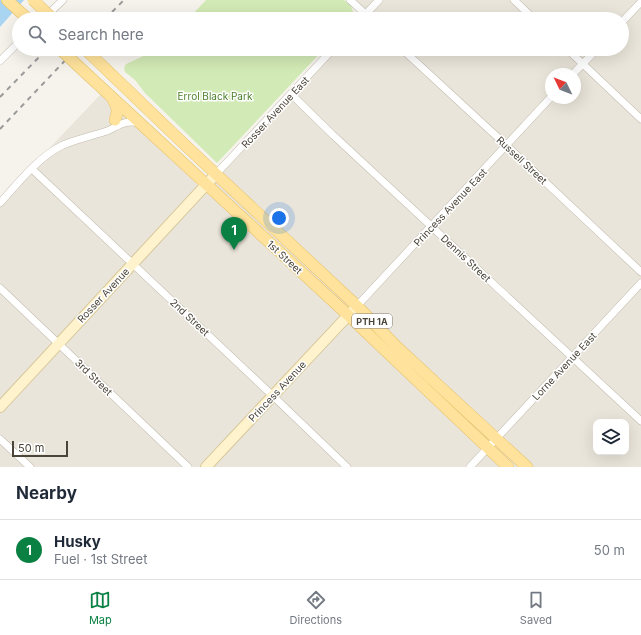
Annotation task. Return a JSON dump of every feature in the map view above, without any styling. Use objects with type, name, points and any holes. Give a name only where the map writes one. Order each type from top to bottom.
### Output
[{"type":"main road","points":[[7,0],[20,12]]},
{"type":"main road","points":[[33,0],[46,12]]},
{"type":"main road","name":"1st Street","points":[[68,56],[348,315],[487,449],[508,467]]},
{"type":"main road","name":"1st Street","points":[[93,56],[186,146],[357,306],[398,348],[527,467]]},
{"type":"main road","points":[[109,94],[114,101],[117,110],[115,120]]},
{"type":"main road","points":[[125,109],[136,107],[162,130],[186,146]]},
{"type":"street","points":[[50,12],[63,0]]},
{"type":"street","points":[[350,0],[361,12]]},
{"type":"street","points":[[370,12],[379,0]]},
{"type":"street","points":[[514,0],[527,12]]},
{"type":"street","points":[[629,15],[641,2]]},
{"type":"street","points":[[0,61],[12,49]]},
{"type":"street","name":"Rosser Avenue East","points":[[216,174],[326,56]]},
{"type":"street","name":"Russell Street","points":[[410,56],[641,272]]},
{"type":"street","points":[[573,56],[641,119]]},
{"type":"street","points":[[578,68],[589,56]]},
{"type":"street","name":"Dennis Street","points":[[291,94],[333,135],[641,421]]},
{"type":"street","name":"Princess Avenue East","points":[[348,315],[545,103]]},
{"type":"street","points":[[96,135],[104,130],[125,109]]},
{"type":"street","points":[[0,203],[32,168],[46,155],[58,148],[71,142],[96,135],[128,121],[138,122],[144,126]]},
{"type":"street","name":"2nd Street","points":[[32,168],[347,467]]},
{"type":"street","name":"Rosser Avenue","points":[[0,407],[216,174]]},
{"type":"street","name":"Lorne Avenue East","points":[[470,467],[641,283]]},
{"type":"street","name":"3rd Street","points":[[0,288],[188,467]]},
{"type":"street","name":"Princess Avenue","points":[[206,467],[348,315]]},
{"type":"street","points":[[0,439],[30,467]]},
{"type":"shaded area","points":[[351,0],[641,0],[641,467],[0,467],[0,200],[101,94],[201,188],[325,56],[629,56],[629,12],[365,12]]},
{"type":"green space","points":[[206,0],[344,0],[351,6],[353,12],[195,12]]},
{"type":"green space","name":"Errol Black Park","points":[[144,56],[317,56],[217,163],[145,93],[135,80],[125,72],[124,68],[126,64]]},
{"type":"water","points":[[0,0],[24,0],[12,12],[0,27]]},
{"type":"railway","points":[[112,12],[124,0]]},
{"type":"railway","points":[[0,97],[40,56]]},
{"type":"railway","points":[[0,129],[69,56]]},
{"type":"place","name":"Husky","points":[[234,250]]}]
